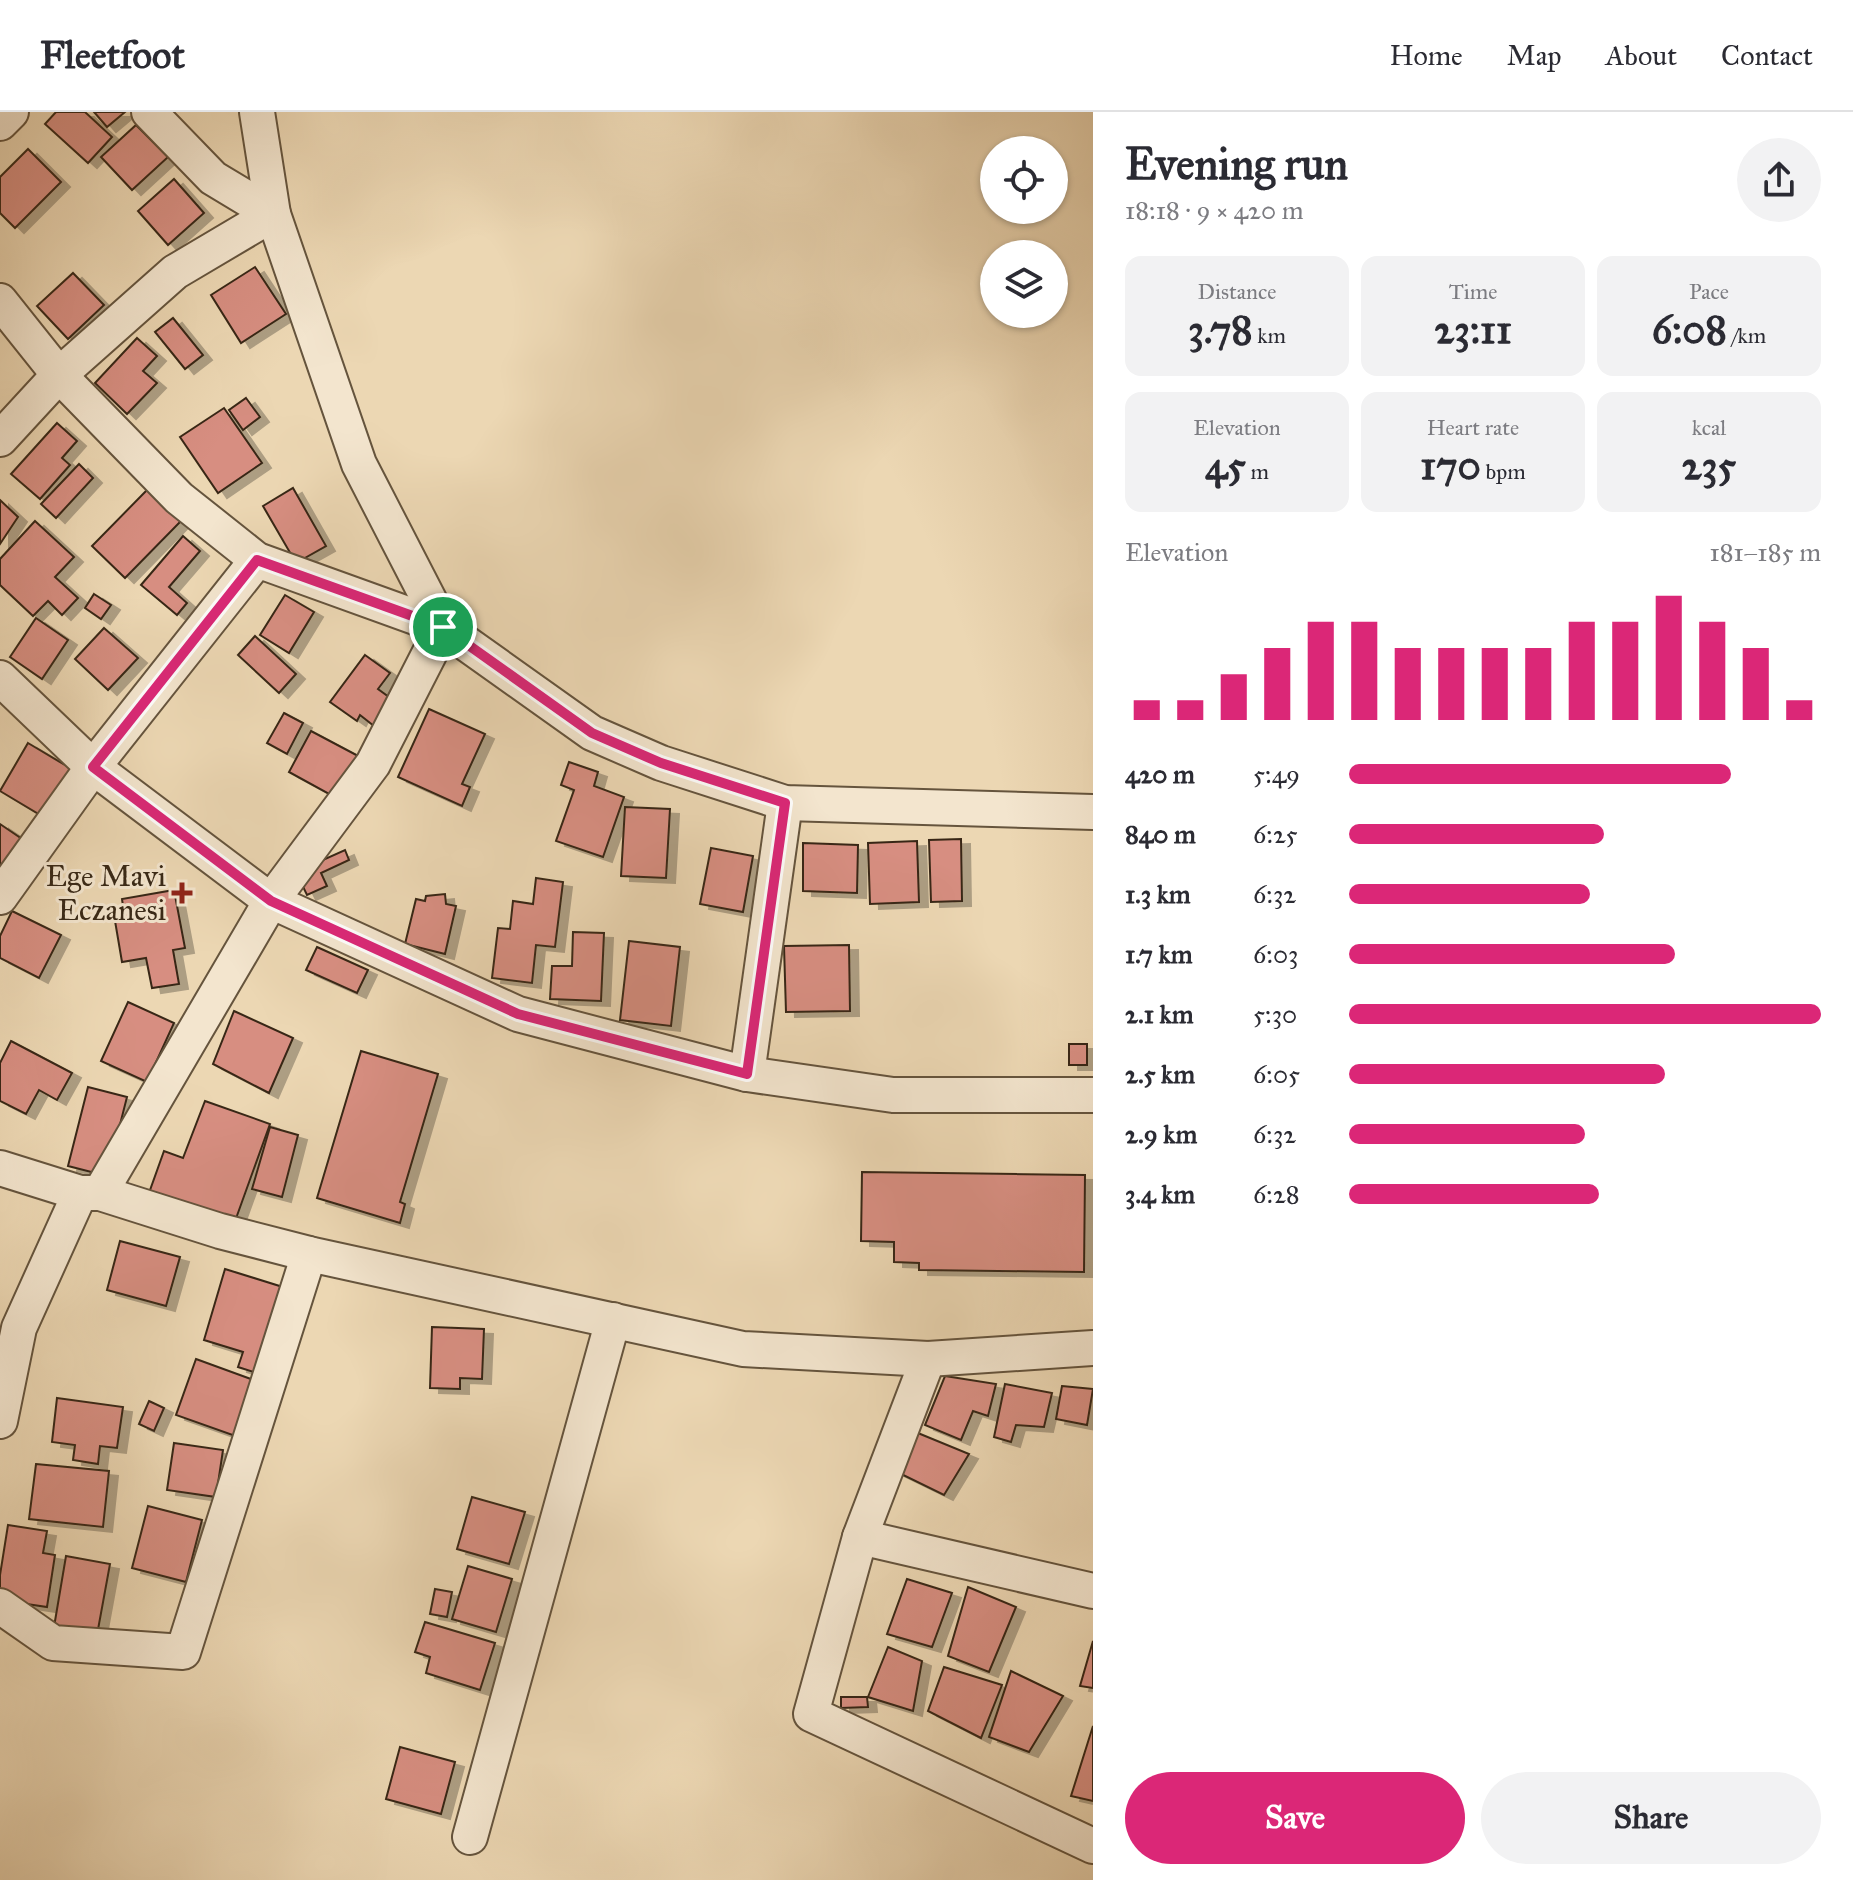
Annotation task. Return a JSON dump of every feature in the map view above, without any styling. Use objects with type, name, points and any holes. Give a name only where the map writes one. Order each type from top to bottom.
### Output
[{"type":"street","points":[[0,123],[11,112]]},
{"type":"street","points":[[149,112],[213,178],[273,214]]},
{"type":"street","points":[[257,112],[273,214],[359,464],[443,627]]},
{"type":"street","points":[[0,439],[59,375],[175,272],[273,214]]},
{"type":"street","points":[[0,301],[59,375],[179,498],[257,560],[443,627],[592,733],[661,763],[785,803],[1093,812]]},
{"type":"street","points":[[0,897],[93,767],[257,560]]},
{"type":"street","points":[[0,1421],[19,1328],[90,1193],[271,901],[373,764],[443,627]]},
{"type":"street","points":[[0,678],[93,767],[271,901],[518,1014],[747,1074],[893,1095],[1093,1095]]},
{"type":"street","points":[[747,1074],[785,803]]},
{"type":"street","points":[[0,1168],[309,1254],[743,1349],[928,1359],[1093,1348]]},
{"type":"street","points":[[0,1606],[53,1643],[183,1652],[309,1254]]},
{"type":"street","points":[[470,1837],[613,1320]]},
{"type":"street","points":[[928,1359],[860,1537],[811,1714],[1093,1846]]},
{"type":"street","points":[[860,1537],[1093,1591]]},
{"type":"building","points":[[56,112],[85,112],[112,137],[88,163],[45,124]]},
{"type":"building","points":[[94,112],[125,112],[107,127]]},
{"type":"building","points":[[136,125],[168,157],[132,190],[101,157]]},
{"type":"building","points":[[28,149],[61,182],[15,228],[0,213],[0,177]]},
{"type":"building","points":[[174,179],[204,213],[168,245],[138,211]]},
{"type":"building","points":[[255,267],[286,314],[241,343],[211,295]]},
{"type":"building","points":[[73,273],[104,305],[68,339],[37,306]]},
{"type":"building","points":[[173,318],[203,355],[185,369],[155,332]]},
{"type":"building","points":[[137,338],[157,356],[143,371],[157,383],[127,414],[95,383]]},
{"type":"building","points":[[246,398],[260,417],[243,430],[229,410]]},
{"type":"building","points":[[224,408],[262,463],[218,493],[180,437]]},
{"type":"building","points":[[57,423],[77,441],[62,458],[70,465],[40,499],[11,474]]},
{"type":"building","points":[[79,464],[93,478],[56,518],[41,504]]},
{"type":"building","points":[[293,488],[326,546],[296,563],[263,506]]},
{"type":"building","points":[[148,489],[181,521],[125,578],[92,546]]},
{"type":"building","points":[[0,500],[18,517],[0,544]]},
{"type":"building","points":[[35,521],[74,557],[55,577],[78,598],[62,615],[48,601],[33,616],[0,585],[0,559]]},
{"type":"building","points":[[183,536],[200,551],[169,587],[187,603],[177,615],[141,585]]},
{"type":"building","points":[[94,594],[111,605],[101,619],[85,608]]},
{"type":"building","points":[[285,595],[314,612],[289,653],[260,635]]},
{"type":"building","points":[[36,618],[68,640],[42,679],[10,657]]},
{"type":"building","points":[[104,628],[138,658],[108,690],[75,659]]},
{"type":"building","points":[[255,636],[296,674],[279,693],[238,655]]},
{"type":"building","points":[[365,655],[390,673],[378,689],[393,700],[374,726],[360,715],[357,721],[330,702]]},
{"type":"building","points":[[429,709],[485,734],[462,784],[470,787],[462,806],[398,777]]},
{"type":"building","points":[[284,713],[303,723],[287,754],[267,743]]},
{"type":"building","points":[[311,731],[362,758],[340,800],[289,772]]},
{"type":"building","points":[[28,743],[75,771],[47,819],[0,791]]},
{"type":"building","points":[[569,762],[598,772],[594,786],[624,797],[603,857],[556,841],[574,790],[561,785]]},
{"type":"building","points":[[625,807],[670,809],[666,878],[621,876]]},
{"type":"building","points":[[0,824],[25,841],[0,868]]},
{"type":"building","points":[[961,839],[962,901],[931,902],[929,840]]},
{"type":"building","points":[[917,841],[919,902],[870,904],[868,843]]},
{"type":"building","points":[[803,843],[858,845],[857,893],[803,891]]},
{"type":"building","points":[[711,848],[753,856],[743,912],[700,904]]},
{"type":"building","points":[[345,850],[349,860],[321,873],[327,886],[307,895],[296,872]]},
{"type":"building","points":[[536,878],[563,882],[555,947],[536,945],[532,983],[492,978],[498,928],[510,929],[513,901],[533,904]]},
{"type":"building","points":[[174,890],[185,948],[173,950],[179,984],[152,988],[146,958],[122,962],[114,915],[124,913],[122,899]]},
{"type":"building","points":[[445,894],[446,904],[456,906],[445,954],[405,944],[416,899],[425,901],[426,896]]},
{"type":"building","points":[[12,911],[61,935],[39,978],[0,958],[0,936]]},
{"type":"building","points":[[573,932],[604,933],[601,1001],[550,999],[552,966],[572,966]]},
{"type":"building","points":[[629,941],[680,947],[671,1026],[620,1020]]},
{"type":"building","points":[[849,945],[850,1011],[786,1012],[784,946]]},
{"type":"building","points":[[317,947],[368,970],[357,993],[306,970]]},
{"type":"building","points":[[128,1002],[174,1023],[147,1082],[101,1061]]},
{"type":"building","points":[[234,1011],[293,1038],[269,1093],[213,1064]]},
{"type":"building","points":[[11,1041],[72,1073],[57,1100],[39,1090],[26,1114],[0,1101],[0,1063]]},
{"type":"building","points":[[1069,1044],[1087,1044],[1087,1065],[1069,1065]]},
{"type":"building","points":[[361,1051],[438,1074],[400,1202],[405,1204],[400,1223],[317,1198]]},
{"type":"building","points":[[88,1087],[127,1097],[107,1176],[68,1166]]},
{"type":"building","points":[[205,1101],[270,1124],[234,1224],[149,1193],[164,1151],[183,1158]]},
{"type":"building","points":[[270,1127],[298,1135],[282,1197],[252,1189]]},
{"type":"building","points":[[862,1172],[1085,1175],[1084,1272],[919,1270],[919,1263],[894,1262],[894,1242],[861,1241]]},
{"type":"building","points":[[120,1241],[180,1257],[166,1306],[107,1290]]},
{"type":"building","points":[[225,1269],[286,1288],[260,1374],[238,1367],[243,1352],[204,1340]]},
{"type":"building","points":[[432,1327],[484,1329],[482,1379],[460,1378],[460,1389],[430,1388]]},
{"type":"building","points":[[196,1359],[262,1383],[241,1438],[176,1415]]},
{"type":"building","points":[[945,1376],[996,1384],[988,1416],[973,1411],[961,1440],[925,1425]]},
{"type":"building","points":[[1005,1384],[1052,1393],[1044,1427],[1016,1425],[1011,1442],[994,1437]]},
{"type":"building","points":[[1062,1386],[1093,1389],[1087,1425],[1056,1419]]},
{"type":"building","points":[[57,1398],[123,1407],[117,1448],[100,1446],[98,1464],[73,1460],[75,1445],[52,1442]]},
{"type":"building","points":[[149,1401],[164,1408],[154,1431],[139,1424]]},
{"type":"building","points":[[913,1431],[969,1454],[944,1495],[895,1471]]},
{"type":"building","points":[[174,1443],[223,1450],[216,1497],[167,1490]]},
{"type":"building","points":[[36,1464],[109,1471],[103,1527],[29,1519]]},
{"type":"building","points":[[472,1497],[525,1512],[509,1564],[457,1549]]},
{"type":"building","points":[[148,1506],[202,1520],[186,1582],[132,1568]]},
{"type":"building","points":[[8,1525],[47,1531],[43,1553],[55,1555],[47,1607],[0,1600],[0,1575]]},
{"type":"building","points":[[66,1556],[110,1564],[97,1635],[54,1627]]},
{"type":"building","points":[[468,1566],[512,1579],[496,1632],[452,1619]]},
{"type":"building","points":[[907,1579],[952,1593],[932,1647],[887,1634]]},
{"type":"building","points":[[968,1587],[1016,1607],[989,1672],[948,1656]]},
{"type":"building","points":[[435,1589],[452,1592],[447,1617],[430,1614]]},
{"type":"building","points":[[425,1622],[495,1643],[480,1690],[426,1673],[430,1657],[415,1652]]},
{"type":"building","points":[[1093,1641],[1093,1688],[1080,1686]]},
{"type":"building","points":[[888,1647],[922,1661],[913,1711],[868,1697]]},
{"type":"building","points":[[944,1667],[1002,1685],[981,1738],[928,1711]]},
{"type":"building","points":[[1011,1671],[1063,1696],[1029,1752],[989,1737]]},
{"type":"building","points":[[841,1697],[867,1697],[868,1707],[841,1708]]},
{"type":"building","points":[[1093,1726],[1093,1801],[1071,1796]]},
{"type":"building","points":[[400,1747],[455,1762],[441,1814],[386,1799]]},
{"type":"place","name":"Ege Mavi Eczanesi","points":[[182,893]]},
{"type":"route","points":[[257,560],[443,627],[592,733],[661,763],[785,803],[747,1074],[518,1014],[271,901],[93,767],[257,560]]}]
